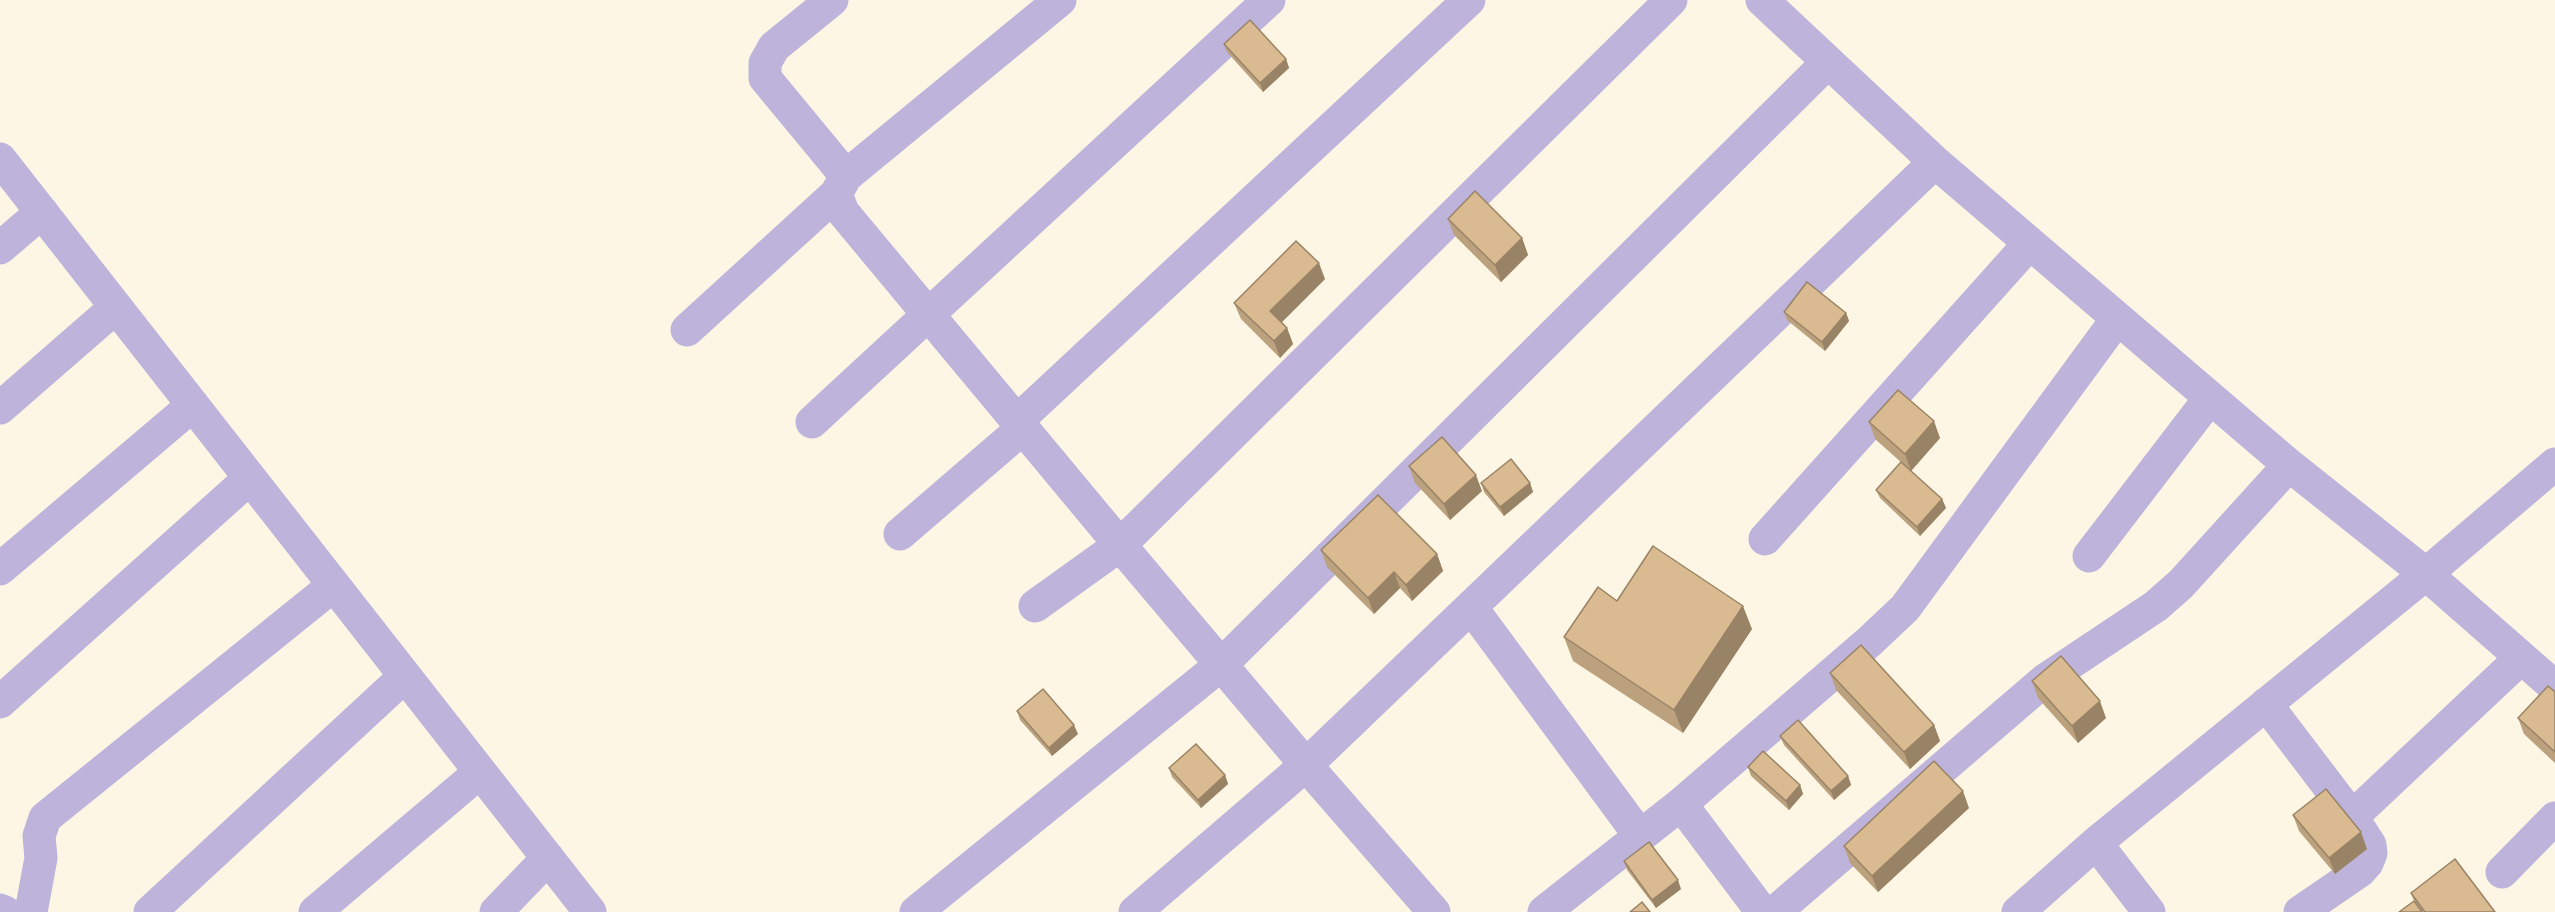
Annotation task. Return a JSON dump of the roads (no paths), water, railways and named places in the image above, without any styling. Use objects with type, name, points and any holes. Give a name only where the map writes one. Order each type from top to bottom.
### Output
[{"type":"street","points":[[832,0],[774,47],[765,63],[765,78],[841,185],[843,212],[1425,909]]},
{"type":"street","points":[[687,330],[841,185],[1060,0]]},
{"type":"street","points":[[812,422],[930,316],[1269,0]]},
{"type":"street","points":[[900,534],[1020,425],[1469,0]]},
{"type":"street","points":[[1035,606],[1120,545],[1671,0]]},
{"type":"street","points":[[1762,0],[1935,162],[2029,244],[2289,465],[2426,574],[2555,687]]},
{"type":"street","points":[[916,912],[1222,664],[1828,62]]},
{"type":"street","points":[[0,159],[590,912]]},
{"type":"street","points":[[1135,912],[1306,765],[1935,162]]},
{"type":"street","points":[[0,248],[42,212]]},
{"type":"street","points":[[1765,539],[2029,244]]},
{"type":"street","points":[[0,408],[116,307]]},
{"type":"street","points":[[1544,912],[1681,804],[1905,608],[2117,319]]},
{"type":"street","points":[[2089,556],[2210,398]]},
{"type":"street","points":[[0,570],[193,405]]},
{"type":"street","points":[[2018,912],[2096,843],[2426,574],[2555,464]]},
{"type":"street","points":[[1776,912],[2045,680],[2156,606],[2181,584],[2289,465]]},
{"type":"street","points":[[0,702],[250,478]]},
{"type":"street","points":[[31,912],[40,858],[39,836],[45,818],[334,585]]},
{"type":"street","points":[[1471,607],[1640,836]]},
{"type":"street","points":[[2352,816],[2521,658]]},
{"type":"street","points":[[150,912],[405,676]]},
{"type":"street","points":[[2266,704],[2352,816],[2370,845],[2371,854],[2360,871],[2300,912]]},
{"type":"street","points":[[315,912],[480,772]]},
{"type":"street","points":[[1681,804],[1762,912]]},
{"type":"street","points":[[2502,872],[2555,818]]},
{"type":"street","points":[[2096,843],[2149,912]]},
{"type":"street","points":[[496,912],[548,858]]},
{"type":"street","points":[[0,910],[5,912]]}]
